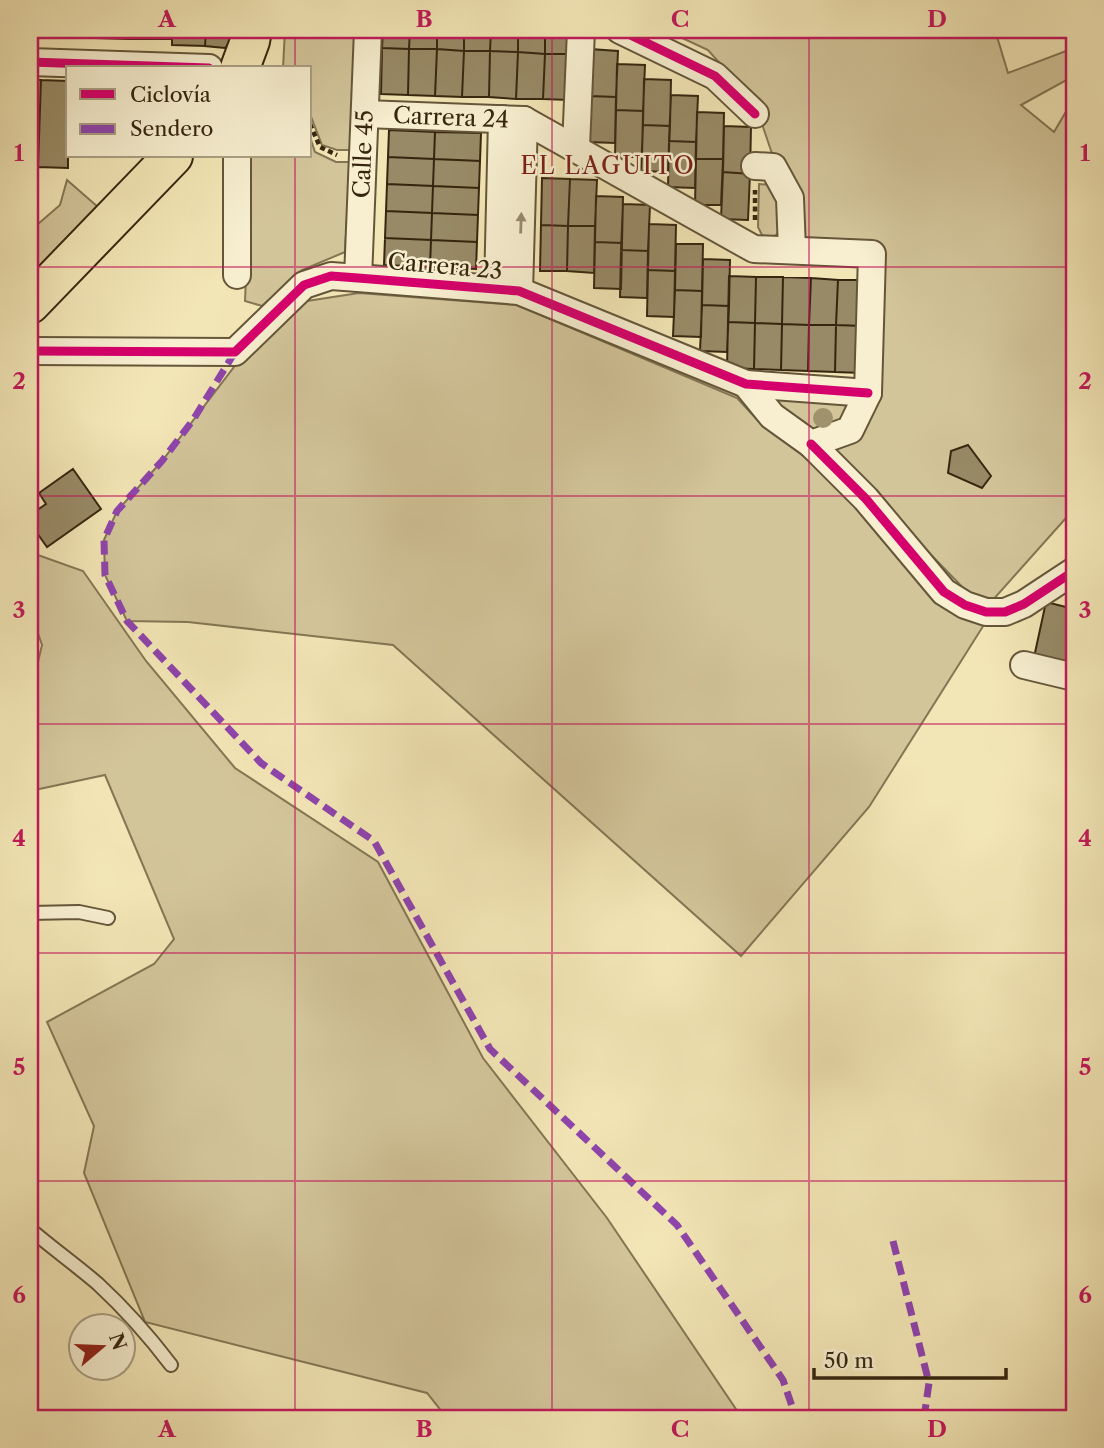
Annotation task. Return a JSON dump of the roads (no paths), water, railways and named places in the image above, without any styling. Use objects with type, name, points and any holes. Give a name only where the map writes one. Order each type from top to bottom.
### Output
[{"type":"highway","points":[[241,66],[252,30]]},
{"type":"highway","points":[[30,304],[171,158]]},
{"type":"street","name":"Calle 45","points":[[358,278],[368,30]]},
{"type":"street","points":[[576,148],[580,30]]},
{"type":"street","points":[[620,30],[715,76],[755,114]]},
{"type":"street","points":[[30,62],[149,66]]},
{"type":"street","name":"Carrera 24","points":[[365,114],[513,120],[576,148],[754,248],[792,250]]},
{"type":"street","points":[[508,290],[513,120]]},
{"type":"street","points":[[237,158],[237,275]]},
{"type":"street","points":[[755,166],[772,167],[790,198],[792,250],[872,254],[868,393],[850,430],[811,444]]},
{"type":"street","name":"Carrera 23","points":[[30,351],[235,352],[304,285],[331,276],[508,290],[746,384],[868,393]]},
{"type":"street","points":[[746,384],[772,416],[811,444],[866,499],[944,592],[965,605],[986,612],[1005,612],[1024,604],[1074,571]]},
{"type":"street","points":[[1024,665],[1074,677]]},
{"type":"lane","points":[[30,913],[79,912],[108,918]]},
{"type":"lane","points":[[30,1230],[112,1298],[151,1339],[171,1366]]},
{"type":"district","name":"EL LAGUITO","points":[[608,166]]}]
